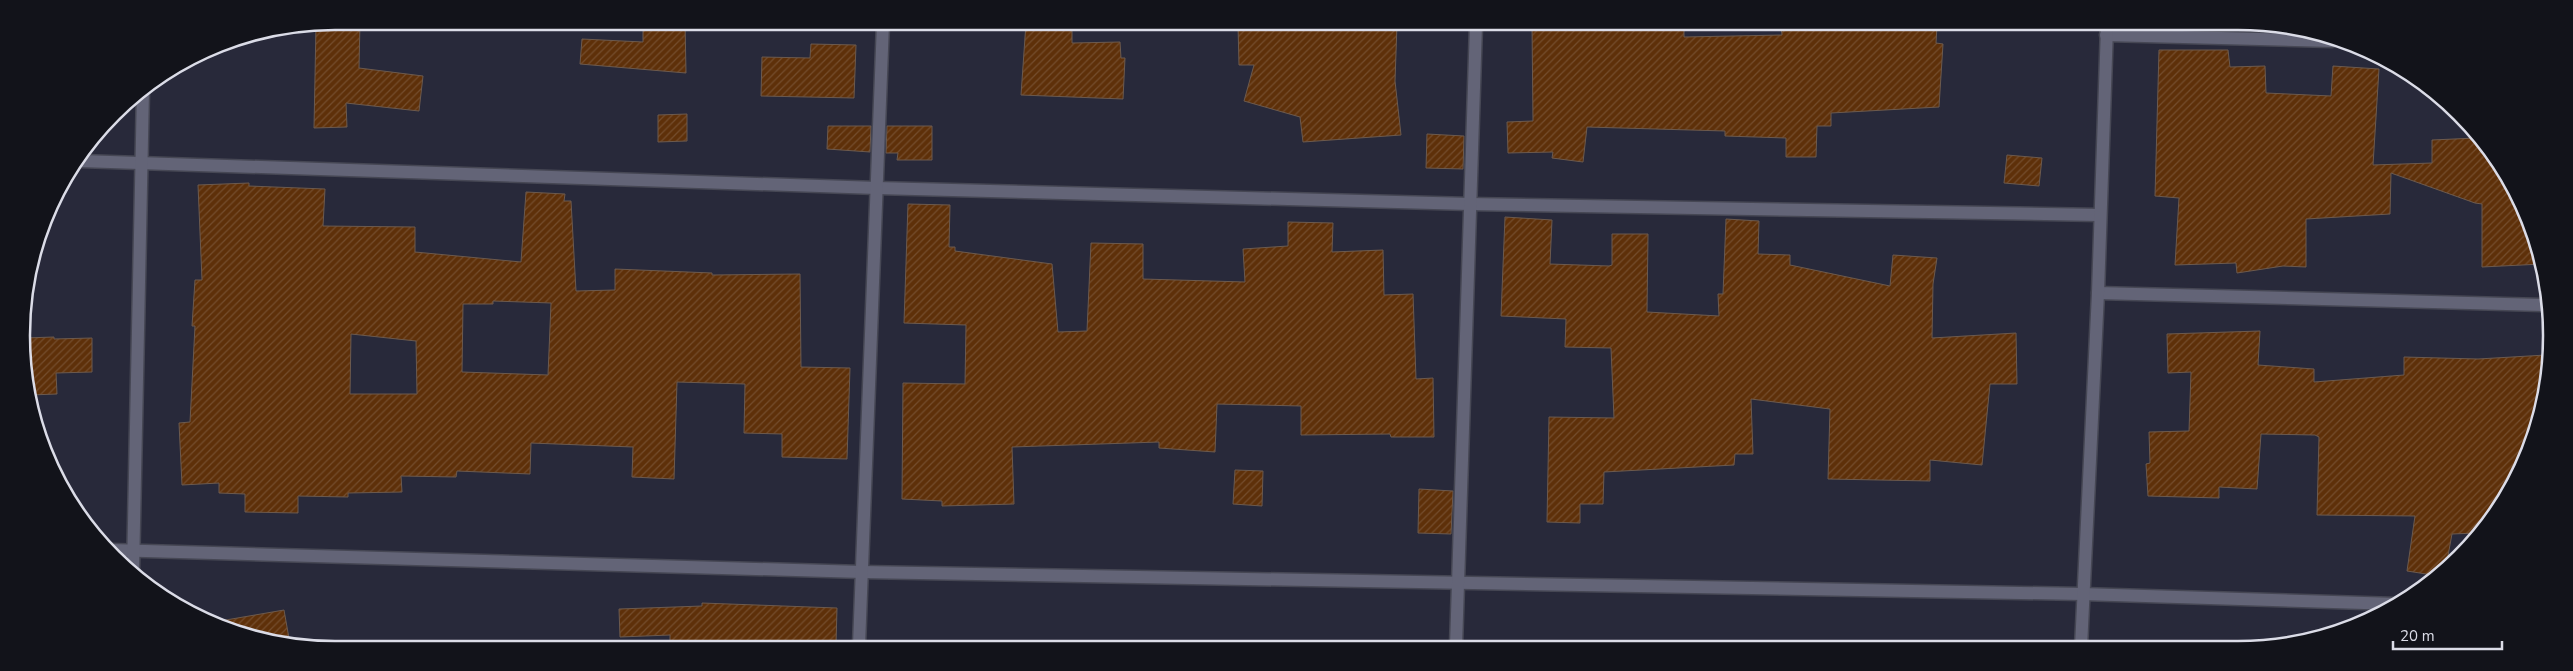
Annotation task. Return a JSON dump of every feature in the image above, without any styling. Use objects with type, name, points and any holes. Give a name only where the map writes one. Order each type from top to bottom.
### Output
[{"type":"street","points":[[859,641],[883,30]]},
{"type":"street","points":[[1456,641],[1476,30]]},
{"type":"street","points":[[2081,641],[2098,293],[2106,31],[2318,40]]},
{"type":"street","points":[[133,564],[143,99]]},
{"type":"street","points":[[85,161],[877,188],[1470,204],[2099,215]]},
{"type":"street","points":[[2098,293],[2541,305]]},
{"type":"street","points":[[118,550],[862,572],[2082,594],[2383,604]]},
{"type":"building","points":[[360,30],[359,68],[423,76],[419,111],[346,103],[347,127],[314,128],[316,31]]},
{"type":"building","points":[[643,30],[685,30],[686,73],[580,64],[582,39],[643,42]]},
{"type":"building","points":[[1026,30],[1072,30],[1072,43],[1120,42],[1121,58],[1125,58],[1123,99],[1021,95]]},
{"type":"building","points":[[1238,30],[1397,30],[1395,81],[1401,135],[1303,142],[1300,117],[1244,101],[1254,65],[1239,65]]},
{"type":"building","points":[[1532,30],[1684,30],[1684,37],[1782,35],[1781,30],[1937,30],[1936,43],[1943,44],[1939,107],[1831,113],[1831,126],[1817,126],[1816,157],[1786,157],[1786,138],[1725,136],[1725,131],[1587,127],[1583,162],[1552,158],[1553,152],[1508,153],[1507,122],[1533,121]]},
{"type":"building","points":[[811,44],[856,45],[854,98],[761,96],[762,57],[810,58]]},
{"type":"building","points":[[2159,50],[2228,50],[2230,67],[2265,66],[2266,93],[2331,96],[2333,66],[2379,69],[2373,165],[2432,163],[2432,140],[2470,138],[2492,166],[2511,200],[2527,237],[2535,264],[2482,267],[2482,204],[2391,173],[2390,214],[2306,219],[2306,267],[2283,266],[2237,273],[2236,263],[2175,265],[2179,198],[2155,196]]},
{"type":"building","points":[[687,114],[687,141],[658,142],[658,115]]},
{"type":"building","points":[[828,126],[871,126],[870,152],[827,149]]},
{"type":"building","points":[[887,126],[932,126],[932,160],[897,160],[898,153],[886,153]]},
{"type":"building","points":[[1427,134],[1464,136],[1463,169],[1426,168]]},
{"type":"building","points":[[2007,155],[2042,158],[2039,186],[2004,183]]},
{"type":"building","points":[[249,183],[249,186],[325,189],[323,226],[415,227],[415,252],[521,262],[526,192],[565,194],[564,201],[571,201],[576,291],[615,290],[615,269],[712,273],[712,275],[800,274],[801,367],[850,368],[847,459],[782,457],[782,434],[744,433],[745,384],[677,382],[674,479],[632,477],[633,447],[531,443],[530,474],[457,471],[456,477],[401,476],[402,492],[348,493],[348,497],[298,496],[298,513],[245,512],[245,494],[219,493],[219,483],[182,485],[179,423],[190,422],[195,326],[192,326],[195,280],[202,280],[198,185]],"holes":[[[493,301],[551,303],[548,375],[462,372],[463,304],[493,304]],[[351,334],[416,341],[417,394],[350,394]]]},
{"type":"building","points":[[908,204],[950,205],[949,247],[955,247],[955,251],[1052,264],[1058,332],[1087,331],[1091,243],[1143,244],[1143,279],[1245,282],[1243,249],[1288,246],[1288,222],[1333,223],[1332,252],[1383,250],[1384,295],[1413,294],[1416,379],[1433,378],[1434,437],[1391,437],[1390,434],[1301,435],[1301,406],[1217,404],[1215,452],[1159,448],[1159,442],[1012,447],[1014,504],[942,506],[942,501],[902,499],[903,383],[965,384],[966,325],[904,323]]},
{"type":"building","points":[[1505,217],[1552,220],[1550,264],[1609,266],[1612,265],[1612,234],[1648,234],[1647,312],[1719,316],[1718,294],[1723,294],[1726,219],[1759,221],[1758,254],[1790,255],[1790,265],[1890,286],[1893,255],[1937,258],[1933,284],[1932,338],[2016,333],[2017,384],[1990,384],[1982,465],[1930,460],[1930,481],[1828,479],[1830,409],[1751,399],[1753,454],[1735,454],[1734,465],[1604,472],[1603,504],[1580,504],[1580,523],[1547,522],[1549,417],[1614,418],[1611,348],[1565,347],[1566,319],[1501,316]]},
{"type":"building","points":[[2260,331],[2258,365],[2314,369],[2314,382],[2404,375],[2404,357],[2478,359],[2542,355],[2533,415],[2511,471],[2492,505],[2480,521],[2470,533],[2452,534],[2448,557],[2428,574],[2407,571],[2415,516],[2317,515],[2319,437],[2315,435],[2261,434],[2257,489],[2219,487],[2219,498],[2148,496],[2146,464],[2150,463],[2149,432],[2189,431],[2191,372],[2168,373],[2167,334]]},
{"type":"building","points":[[30,338],[92,338],[92,372],[56,373],[57,394],[36,395]]},
{"type":"building","points":[[1235,470],[1263,471],[1262,506],[1233,504]]},
{"type":"building","points":[[1419,489],[1453,491],[1451,534],[1418,533]]},
{"type":"building","points":[[702,603],[837,608],[836,641],[670,641],[670,635],[620,637],[619,609],[702,606]]},
{"type":"building","points":[[284,610],[289,637],[256,631],[225,620]]}]
